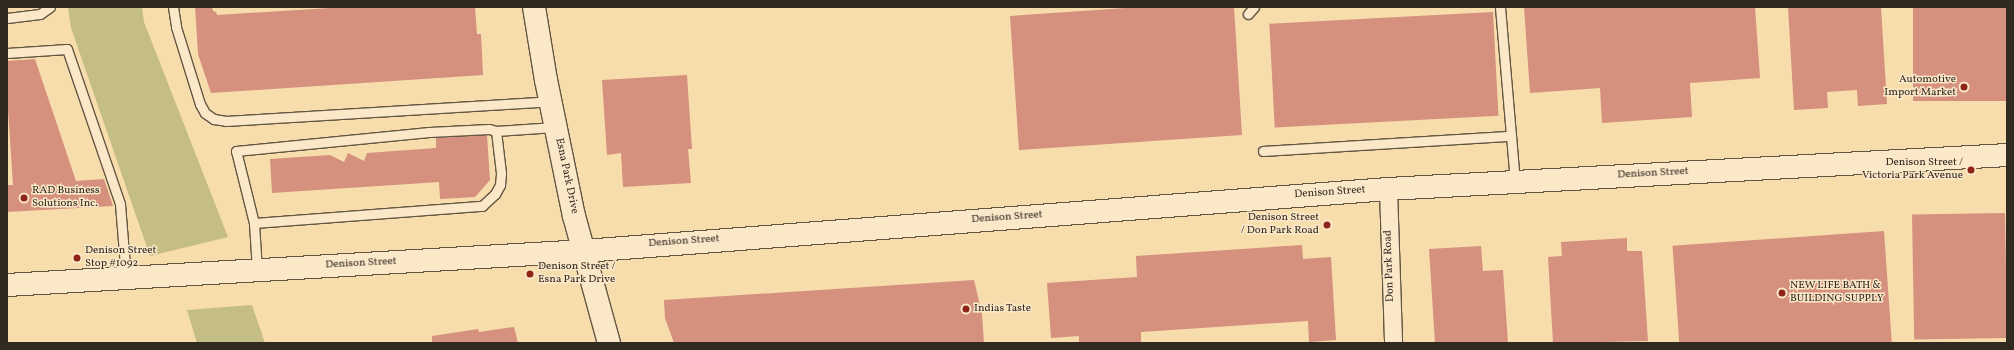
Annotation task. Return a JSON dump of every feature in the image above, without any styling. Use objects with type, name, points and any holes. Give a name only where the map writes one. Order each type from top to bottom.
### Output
[{"type":"street","name":"Esna Park Drive","points":[[534,7],[550,101],[574,216],[609,343]]},
{"type":"street","name":"Denison Street","points":[[7,285],[584,251],[1388,189],[1515,181],[2007,156]]},
{"type":"street","name":"Don Park Road","points":[[1388,189],[1393,343]]},
{"type":"lane","points":[[7,18],[40,14],[50,7]]},
{"type":"lane","points":[[173,7],[176,27],[200,104],[205,112],[214,119],[226,121],[550,101]]},
{"type":"lane","points":[[1500,7],[1515,181]]},
{"type":"lane","points":[[7,53],[67,49],[120,204],[126,278]]},
{"type":"lane","points":[[257,270],[254,223],[236,151],[429,132],[489,129],[496,131],[555,127]]},
{"type":"lane","points":[[254,223],[482,206],[495,194],[500,185],[501,173],[496,131]]},
{"type":"lane","points":[[1263,151],[1511,136]]},
{"type":"shaded area","points":[[68,7],[142,7],[144,22],[228,237],[150,256],[71,28]]},
{"type":"shaded area","points":[[252,305],[265,343],[197,343],[187,310]]},
{"type":"building","points":[[195,7],[212,7],[213,11],[216,12],[217,15],[346,7],[475,7],[477,34],[481,34],[483,75],[211,93],[198,54]]},
{"type":"building","points":[[1140,7],[1234,7],[1242,135],[1019,150],[1010,16]]},
{"type":"building","points":[[1524,7],[1755,7],[1760,78],[1690,83],[1692,117],[1602,123],[1600,88],[1530,93]]},
{"type":"building","points":[[1788,7],[1881,7],[1887,104],[1858,106],[1857,90],[1827,92],[1828,108],[1794,110]]},
{"type":"building","points":[[1913,7],[2007,7],[2007,101],[1913,101]]},
{"type":"building","points":[[1493,12],[1498,116],[1275,128],[1269,24]]},
{"type":"building","points":[[35,59],[76,181],[104,179],[113,206],[7,212],[7,185],[13,185],[7,95],[7,61]]},
{"type":"building","points":[[687,75],[692,149],[688,149],[691,183],[623,187],[621,153],[607,155],[602,80]]},
{"type":"building","points":[[487,135],[490,180],[475,197],[440,199],[439,182],[272,193],[270,159],[330,155],[344,162],[348,153],[364,161],[367,153],[436,148],[436,138]]},
{"type":"building","points":[[2005,213],[2007,338],[1914,340],[1912,215]]},
{"type":"building","name":"NEW LIFE BATH & BUILDING SUPPLY","points":[[1884,231],[1892,342],[1679,343],[1673,246]]},
{"type":"building","points":[[1627,238],[1627,251],[1642,251],[1648,341],[1553,343],[1548,257],[1562,256],[1561,242]]},
{"type":"building","points":[[1302,245],[1303,259],[1331,257],[1336,340],[1309,342],[1308,321],[1141,332],[1141,343],[1079,343],[1079,336],[1051,338],[1047,283],[1137,277],[1136,256]]},
{"type":"building","points":[[1481,246],[1483,271],[1503,270],[1508,343],[1435,343],[1429,249]]},
{"type":"building","points":[[974,280],[982,314],[984,343],[674,343],[665,318],[664,300]]},
{"type":"building","points":[[514,327],[518,343],[432,343],[432,336],[478,329],[479,332]]},
{"type":"place","name":"Automotive Import Market","points":[[1964,87]]},
{"type":"place","name":"Denison Street / Victoria Park Avenue","points":[[1971,170]]},
{"type":"place","name":"RAD Business Solutions Inc.","points":[[24,198]]},
{"type":"place","name":"Denison Street / Don Park Road","points":[[1327,225]]},
{"type":"place","name":"Denison Street Stop #1092","points":[[77,258]]},
{"type":"place","name":"Denison Street / Esna Park Drive","points":[[530,274]]},
{"type":"place","name":"NEW LIFE BATH & BUILDING SUPPLY","points":[[1782,293]]},
{"type":"place","name":"Indias Taste","points":[[966,309]]}]
